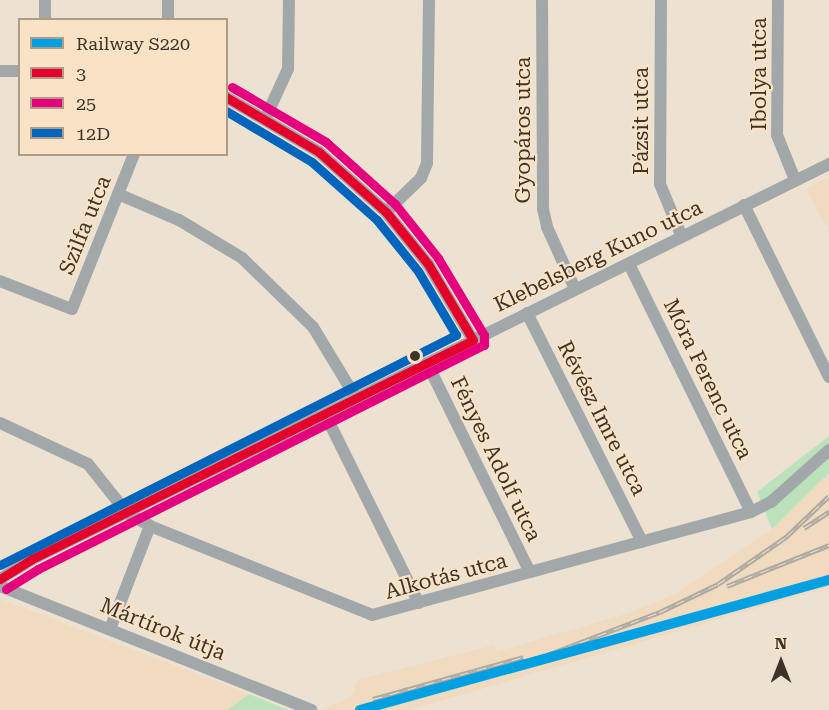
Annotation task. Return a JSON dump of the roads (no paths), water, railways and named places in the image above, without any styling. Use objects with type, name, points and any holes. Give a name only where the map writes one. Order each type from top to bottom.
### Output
[{"type":"street","points":[[45,0],[45,18]]},
{"type":"street","points":[[168,0],[168,18]]},
{"type":"street","points":[[266,117],[288,69],[289,0]]},
{"type":"street","points":[[386,212],[421,178],[427,163],[429,0]]},
{"type":"street","name":"Gyopáros utca","points":[[543,0],[543,209],[546,227],[575,290]]},
{"type":"street","name":"Pázsit utca","points":[[661,0],[660,184],[682,237]]},
{"type":"street","name":"Ibolya utca","points":[[778,0],[777,135],[795,180]]},
{"type":"street","points":[[0,71],[18,71]]},
{"type":"street","points":[[228,98],[266,117],[319,152],[386,212],[428,264],[473,340]]},
{"type":"street","name":"Szilfa utca","points":[[0,281],[72,309],[133,156]]},
{"type":"street","name":"Klebelsberg Kuno utca","points":[[0,579],[32,559],[829,164]]},
{"type":"street","points":[[118,194],[179,220],[249,264],[313,327],[356,398]]},
{"type":"street","points":[[744,206],[829,377]]},
{"type":"street","name":"Móra Ferenc utca","points":[[629,264],[751,512]]},
{"type":"street","name":"Révész Imre utca","points":[[527,313],[642,542]]},
{"type":"street","name":"Fényes Adolf utca","points":[[427,363],[530,572]]},
{"type":"street","points":[[325,414],[419,603]]},
{"type":"street","points":[[0,423],[88,464],[127,513]]},
{"type":"street","name":"Alkotás utca","points":[[127,513],[150,526],[361,612],[380,614],[751,512],[771,502],[829,450]]},
{"type":"street","points":[[110,628],[150,526]]},
{"type":"street","name":"Mártírok útja","points":[[0,586],[311,710]]},
{"type":"railway","points":[[513,668],[660,612],[718,584],[786,537],[829,496]]},
{"type":"railway","points":[[804,528],[829,512]]},
{"type":"railway","points":[[727,586],[829,545]]},
{"type":"railway","points":[[373,699],[523,657]]},
{"type":"rail line","name":"S220","points":[[360,710],[829,580]]}]
